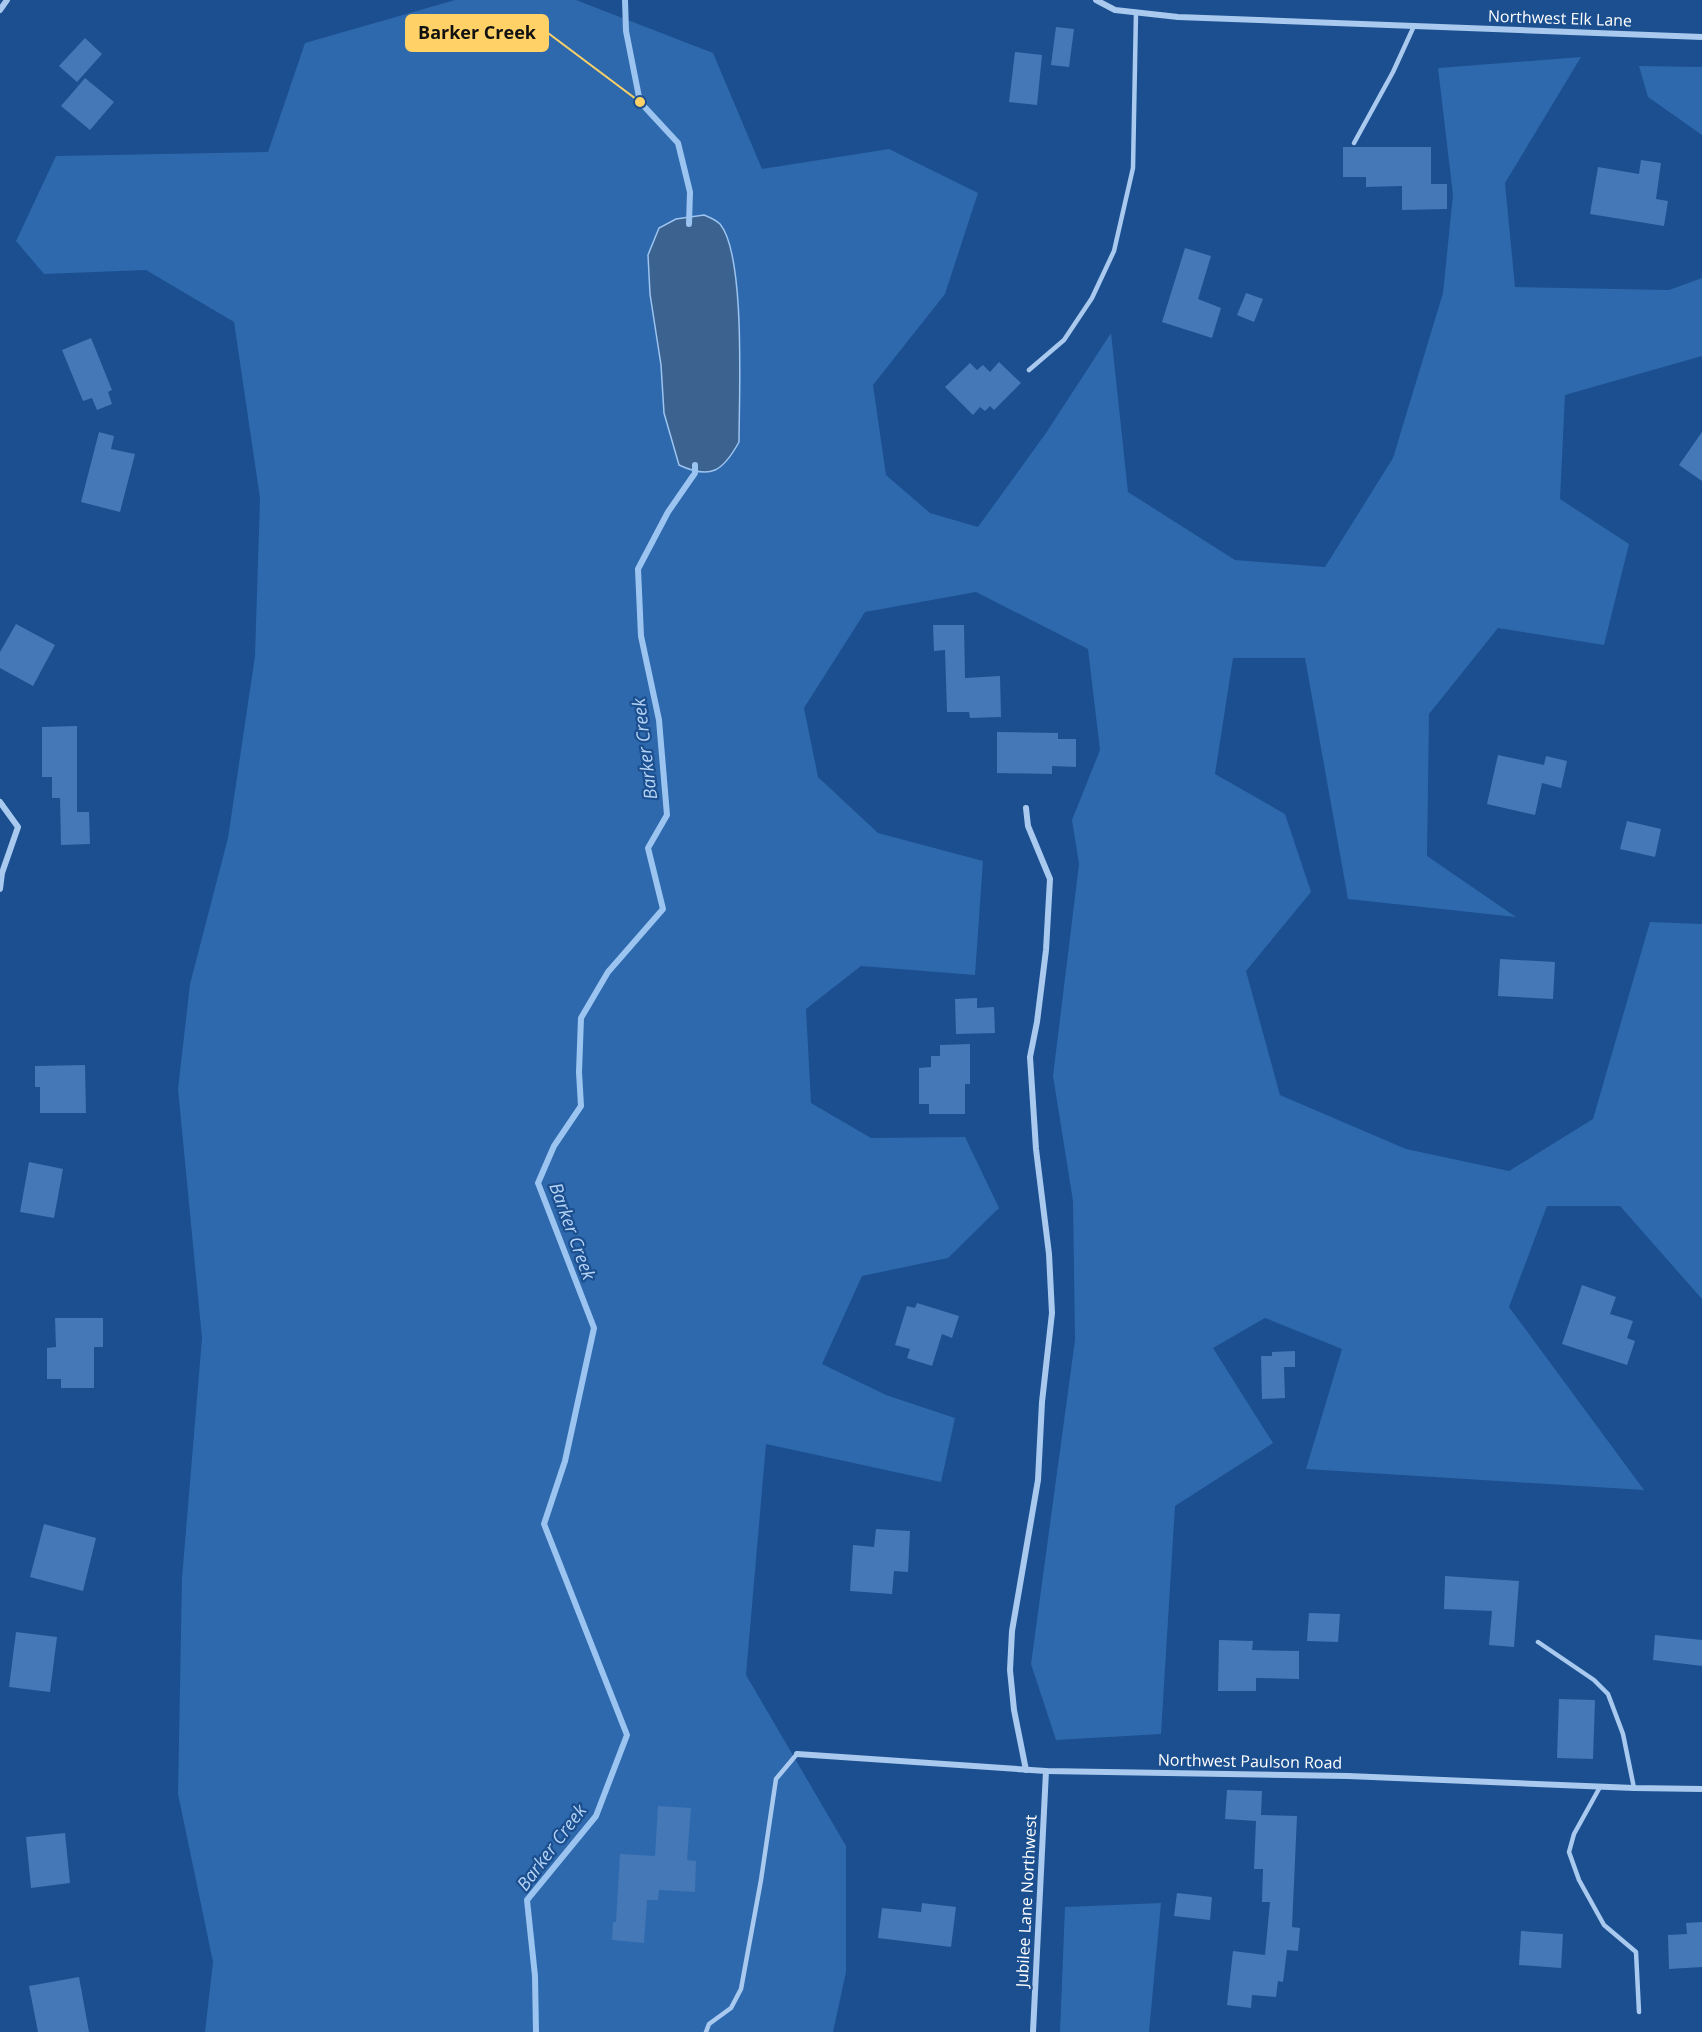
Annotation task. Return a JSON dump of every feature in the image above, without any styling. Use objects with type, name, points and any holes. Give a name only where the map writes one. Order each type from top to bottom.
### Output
[{"type":"street","points":[[0,10],[7,0]]},
{"type":"street","name":"Northwest Elk Lane","points":[[1096,0],[1115,10],[1179,17],[1702,37]]},
{"type":"street","points":[[0,802],[18,827],[2,873],[0,889]]},
{"type":"street","points":[[1026,808],[1028,826],[1050,879],[1046,950],[1037,1022],[1030,1056],[1036,1149],[1049,1254],[1052,1313],[1042,1402],[1038,1480],[1012,1631],[1010,1670],[1014,1710],[1026,1770]]},
{"type":"street","name":"Northwest Paulson Road","points":[[797,1754],[1046,1771],[1348,1776],[1702,1789]]},
{"type":"street","name":"Jubilee Lane Northwest","points":[[1033,2032],[1046,1771]]},
{"type":"lane","points":[[1029,370],[1064,340],[1092,298],[1114,251],[1133,168],[1136,12]]},
{"type":"lane","points":[[1354,143],[1393,72],[1414,26]]},
{"type":"lane","points":[[1538,1642],[1594,1680],[1608,1694],[1623,1734],[1634,1788]]},
{"type":"lane","points":[[706,2032],[709,2024],[731,2008],[741,1989],[776,1779],[797,1754]]},
{"type":"lane","points":[[1600,1787],[1574,1834],[1569,1852],[1579,1880],[1604,1925],[1636,1952],[1639,2012]]},
{"type":"shaded area","points":[[455,0],[576,0],[713,53],[762,169],[889,149],[978,193],[945,294],[873,385],[886,475],[930,513],[978,527],[1046,433],[1111,333],[1128,492],[1235,560],[1325,567],[1393,458],[1443,293],[1453,195],[1438,68],[1581,57],[1505,183],[1515,287],[1669,290],[1702,278],[1702,356],[1565,395],[1560,499],[1629,544],[1604,645],[1498,628],[1429,714],[1427,856],[1516,917],[1348,899],[1305,658],[1233,658],[1215,774],[1285,814],[1311,892],[1246,971],[1280,1095],[1406,1149],[1509,1171],[1593,1119],[1650,922],[1702,924],[1702,1299],[1620,1206],[1547,1206],[1509,1307],[1644,1490],[1306,1469],[1342,1349],[1265,1318],[1213,1348],[1273,1443],[1175,1506],[1161,1734],[1056,1740],[1031,1664],[1075,1340],[1073,1201],[1053,1076],[1079,864],[1072,820],[1100,750],[1088,649],[976,592],[865,612],[804,708],[818,777],[878,833],[983,861],[975,975],[861,966],[806,1009],[811,1103],[871,1138],[965,1137],[999,1208],[948,1258],[862,1276],[822,1364],[886,1395],[955,1418],[941,1482],[766,1444],[746,1675],[846,1846],[846,1972],[833,2032],[205,2032],[213,1962],[178,1794],[182,1578],[202,1338],[178,1089],[190,984],[228,838],[255,656],[260,498],[234,322],[146,270],[44,274],[16,241],[56,156],[268,152],[305,43]],"holes":[[[719,224],[728,240],[739,306],[739,442],[721,466],[715,470],[700,472],[679,465],[675,449],[650,294],[648,255],[659,228]]]},
{"type":"shaded area","points":[[1639,66],[1702,67],[1702,135],[1648,97]]},
{"type":"shaded area","points":[[704,215],[720,224],[728,240],[734,265],[740,362],[739,442],[721,466],[708,472],[700,472],[679,465],[664,413],[661,365],[650,294],[648,255],[659,228],[676,219]]},
{"type":"shaded area","points":[[1161,1903],[1149,2032],[1060,2032],[1065,1907]]},
{"type":"building","points":[[1056,27],[1074,29],[1069,67],[1051,65]]},
{"type":"building","points":[[85,38],[102,54],[77,82],[59,66]]},
{"type":"building","points":[[1015,52],[1042,55],[1037,105],[1009,102]]},
{"type":"building","points":[[85,78],[114,102],[90,130],[61,106]]},
{"type":"building","points":[[1343,147],[1431,147],[1431,184],[1447,184],[1447,209],[1402,210],[1402,186],[1366,187],[1366,177],[1343,177]]},
{"type":"building","points":[[1641,160],[1661,163],[1656,199],[1668,201],[1664,226],[1590,214],[1598,167],[1639,174]]},
{"type":"building","points":[[1185,248],[1211,256],[1198,299],[1221,308],[1212,338],[1162,322]]},
{"type":"building","points":[[1246,293],[1263,299],[1254,322],[1237,315]]},
{"type":"building","points":[[91,338],[112,390],[108,392],[112,404],[97,410],[92,398],[83,401],[62,350]]},
{"type":"building","points":[[999,362],[1021,383],[994,410],[990,406],[985,411],[980,407],[973,415],[945,387],[970,363],[977,370],[983,365],[990,372]]},
{"type":"building","points":[[99,432],[114,436],[111,449],[135,454],[120,512],[81,502]]},
{"type":"building","points":[[1702,432],[1702,481],[1679,465]]},
{"type":"building","points":[[16,624],[55,645],[33,686],[0,668],[0,652]]},
{"type":"building","points":[[933,625],[964,625],[965,678],[1000,676],[1001,717],[970,718],[969,712],[947,712],[945,650],[934,651]]},
{"type":"building","points":[[77,726],[77,812],[89,812],[90,844],[61,845],[60,798],[52,798],[52,777],[42,777],[42,727]]},
{"type":"building","points":[[997,732],[1058,733],[1058,739],[1076,739],[1076,767],[1052,766],[1052,774],[997,773]]},
{"type":"building","points":[[1498,755],[1544,765],[1546,756],[1567,761],[1561,788],[1542,783],[1535,815],[1487,804]]},
{"type":"building","points":[[1627,821],[1661,829],[1655,857],[1620,849]]},
{"type":"building","points":[[1500,959],[1555,962],[1553,999],[1498,996]]},
{"type":"building","points":[[977,998],[977,1008],[994,1007],[995,1033],[956,1034],[955,999]]},
{"type":"building","points":[[970,1044],[970,1084],[965,1084],[965,1114],[929,1114],[929,1104],[919,1104],[919,1068],[931,1067],[931,1056],[940,1056],[940,1045]]},
{"type":"building","points":[[85,1065],[86,1113],[40,1113],[40,1087],[35,1087],[35,1066]]},
{"type":"building","points":[[29,1162],[63,1169],[54,1218],[20,1212]]},
{"type":"building","points":[[1582,1285],[1616,1297],[1610,1314],[1633,1321],[1627,1338],[1635,1341],[1627,1365],[1562,1344]]},
{"type":"building","points":[[917,1303],[959,1316],[952,1338],[942,1334],[932,1366],[907,1358],[910,1349],[895,1345],[907,1306],[915,1308]]},
{"type":"building","points":[[55,1318],[103,1318],[103,1347],[94,1347],[94,1388],[61,1388],[61,1379],[47,1379],[47,1348],[56,1347]]},
{"type":"building","points":[[1295,1351],[1295,1367],[1284,1367],[1285,1398],[1262,1399],[1261,1356],[1272,1356],[1272,1352]]},
{"type":"building","points":[[44,1524],[96,1538],[83,1591],[30,1577]]},
{"type":"building","points":[[876,1529],[910,1531],[908,1572],[894,1571],[892,1594],[850,1591],[853,1545],[874,1547]]},
{"type":"building","points":[[1445,1576],[1519,1581],[1514,1647],[1489,1645],[1492,1611],[1444,1609]]},
{"type":"building","points":[[1309,1613],[1340,1614],[1338,1642],[1307,1641]]},
{"type":"building","points":[[16,1632],[57,1637],[50,1692],[9,1687]]},
{"type":"building","points":[[1655,1635],[1702,1640],[1702,1666],[1653,1660]]},
{"type":"building","points":[[1219,1640],[1253,1641],[1252,1650],[1299,1651],[1299,1679],[1256,1678],[1256,1691],[1218,1691]]},
{"type":"building","points":[[1559,1699],[1595,1700],[1593,1759],[1557,1758]]},
{"type":"building","points":[[1227,1790],[1262,1791],[1261,1815],[1297,1816],[1292,1927],[1300,1928],[1298,1951],[1287,1950],[1283,1982],[1278,1981],[1276,1997],[1252,1995],[1251,2008],[1227,2005],[1233,1951],[1265,1955],[1270,1902],[1262,1902],[1263,1869],[1254,1869],[1256,1821],[1225,1819]]},
{"type":"building","points":[[658,1806],[691,1808],[687,1860],[696,1861],[695,1892],[659,1890],[658,1900],[647,1900],[644,1943],[612,1940],[613,1922],[616,1922],[620,1854],[655,1856]]},
{"type":"building","points":[[65,1833],[70,1883],[31,1888],[26,1837]]},
{"type":"building","points":[[1177,1893],[1212,1897],[1210,1920],[1174,1916]]},
{"type":"building","points":[[922,1903],[956,1907],[951,1947],[878,1938],[882,1908],[921,1912]]},
{"type":"building","points":[[1702,1922],[1702,1967],[1669,1969],[1668,1935],[1687,1934],[1686,1923]]},
{"type":"building","points":[[1521,1931],[1563,1934],[1561,1968],[1519,1965]]},
{"type":"building","points":[[79,1977],[89,2032],[38,2032],[29,1986]]},
{"type":"waterway","name":"Barker Creek","points":[[625,0],[626,31],[640,102],[678,143],[690,192],[689,224]]},
{"type":"waterway","name":"Barker Creek","points":[[536,2032],[535,1976],[527,1900],[596,1816],[627,1735],[544,1524],[565,1461],[594,1328],[538,1183],[554,1146],[581,1106],[579,1072],[581,1018],[608,972],[663,909],[648,848],[667,815],[659,720],[641,636],[638,569],[668,512],[695,473],[695,465]]},
{"type":"place","name":"Barker Creek","points":[[640,102]]}]
